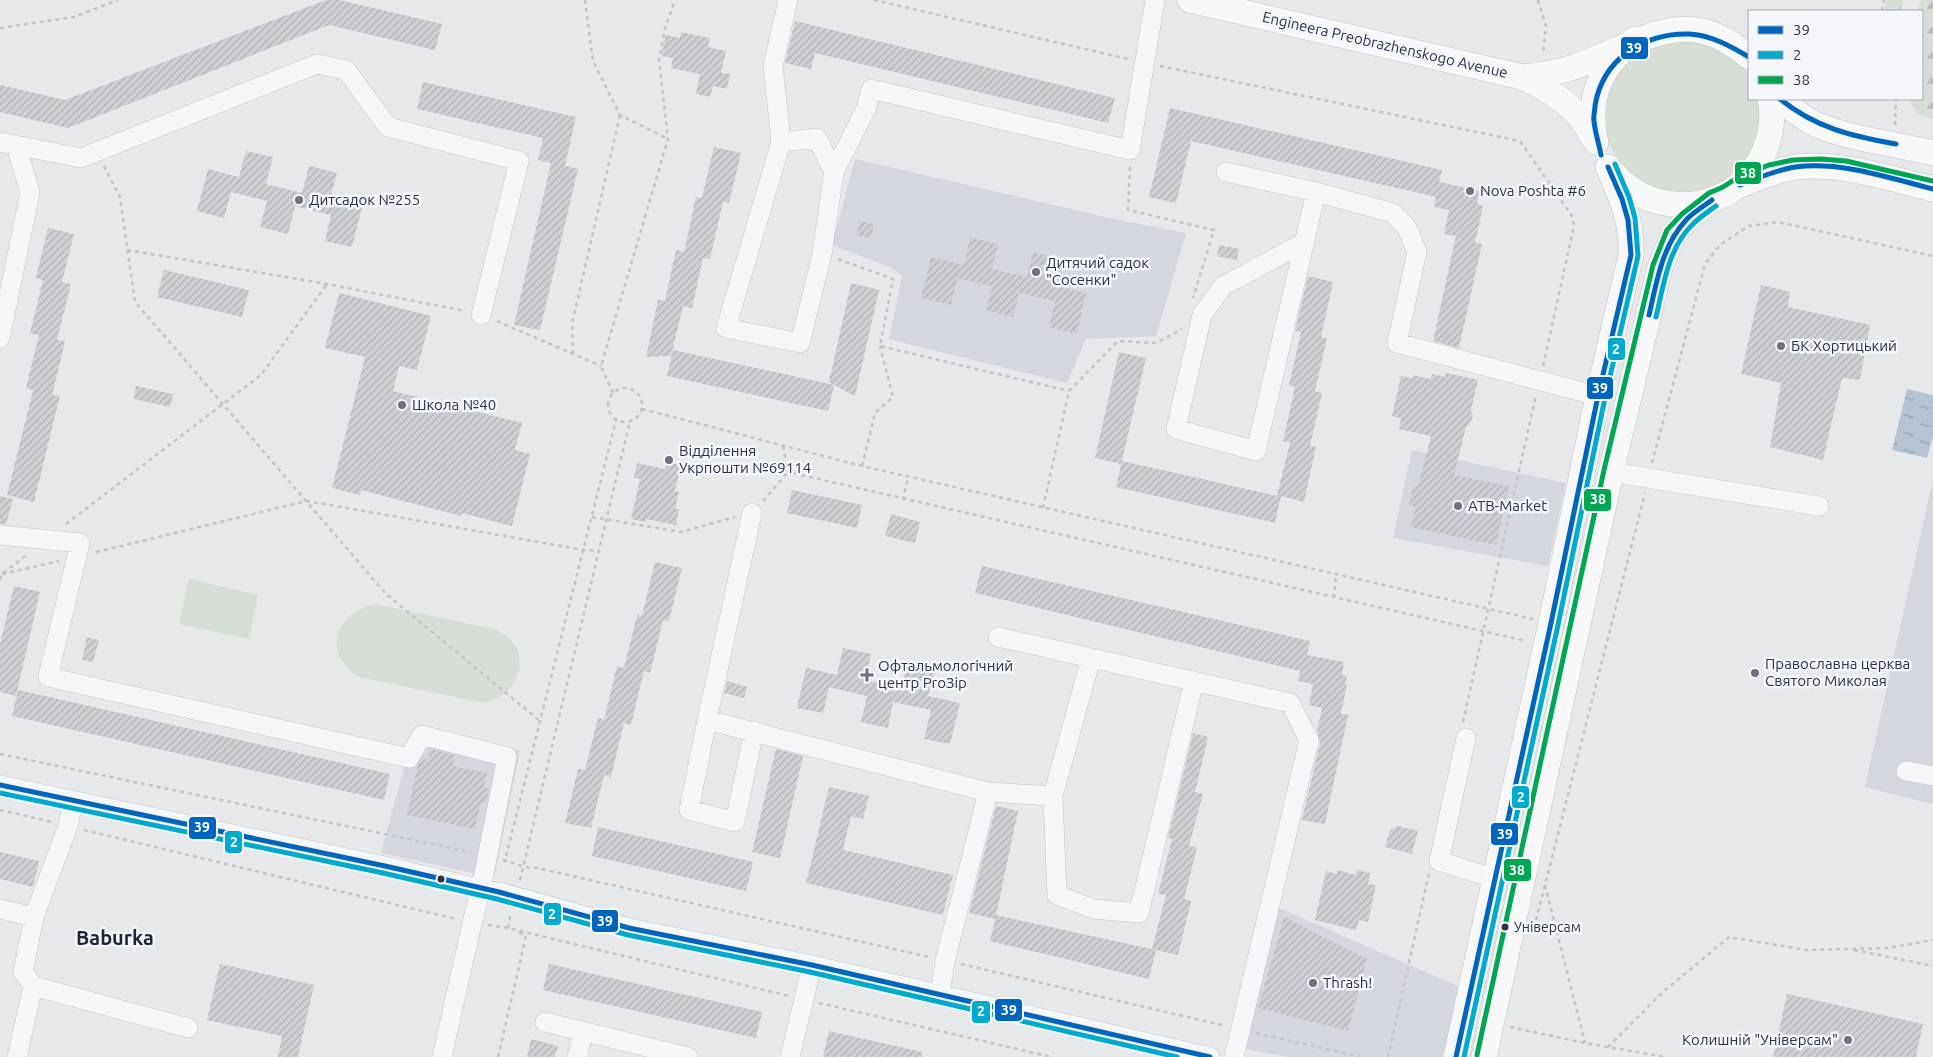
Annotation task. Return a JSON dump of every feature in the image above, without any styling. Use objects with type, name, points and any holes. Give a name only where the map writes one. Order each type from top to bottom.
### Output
[{"type":"main road","name":"Engineera Preobrazhenskogo Avenue","points":[[1190,0],[1522,77],[1542,87],[1578,115],[1596,142],[1608,168],[1624,185],[1644,197],[1666,204],[1689,205],[1712,200],[1727,194],[1740,184],[1755,168],[1766,148],[1771,126],[1770,100]]},
{"type":"main road","name":"Engineera Preobrazhenskogo Avenue","points":[[1522,77],[1575,67],[1654,31],[1668,28],[1695,27],[1717,33],[1737,45],[1748,56]]},
{"type":"main road","name":"Engineera Preobrazhenskogo Avenue","points":[[1596,142],[1592,123],[1593,103],[1598,84],[1607,67],[1619,52],[1635,39]]},
{"type":"main road","points":[[1781,100],[1795,112],[1814,124],[1855,137],[1933,152]]},
{"type":"main road","name":"Engineera Preobrazhenskogo Avenue","points":[[1740,184],[1772,172],[1820,166],[1845,168],[1933,189]]},
{"type":"main road","points":[[1456,1057],[1549,634],[1598,396],[1631,254],[1632,237],[1629,219],[1608,168]]},
{"type":"main road","points":[[1484,1057],[1611,472],[1660,267],[1666,249],[1674,234],[1687,219],[1712,200]]},
{"type":"street","points":[[788,0],[774,66],[781,142],[726,328],[800,343],[822,254],[834,172],[866,108],[871,89],[1130,150],[1143,62],[1155,0]]},
{"type":"street","points":[[8,143],[81,158],[317,64],[346,70],[388,127],[519,161],[481,314]]},
{"type":"street","points":[[781,142],[817,138],[834,172]]},
{"type":"street","points":[[0,338],[30,193],[8,143]]},
{"type":"street","points":[[1226,172],[1316,192],[1393,213],[1407,228],[1417,252],[1397,343],[1598,396]]},
{"type":"street","points":[[1305,242],[1222,286],[1202,315],[1176,429],[1256,451],[1305,242],[1316,192]]},
{"type":"street","points":[[1611,472],[1819,506]]},
{"type":"street","points":[[752,513],[689,810],[735,822],[754,731]]},
{"type":"street","points":[[0,535],[48,538],[80,543],[48,677],[409,758],[422,735],[507,757],[496,858],[498,892],[480,924],[442,1057]]},
{"type":"street","points":[[998,637],[1290,703],[1309,740],[1234,1057]]},
{"type":"street","points":[[1091,658],[1053,796],[1056,895],[1093,909],[1139,913],[1194,681]]},
{"type":"street","points":[[708,720],[988,792],[1053,796]]},
{"type":"street","points":[[1464,733],[1439,861],[1496,879]]},
{"type":"street","points":[[1906,771],[1933,776]]},
{"type":"street","points":[[0,785],[73,802],[385,866],[498,892],[629,928],[812,965],[1210,1057]]},
{"type":"street","points":[[940,995],[945,960],[988,792]]},
{"type":"street","points":[[73,802],[68,826],[34,917],[23,972],[33,986],[188,1028]]},
{"type":"street","points":[[0,909],[34,917]]},
{"type":"street","points":[[790,1057],[812,965]]},
{"type":"street","points":[[17,1057],[33,986]]},
{"type":"street","points":[[545,1022],[688,1057]]},
{"type":"street","points":[[578,1057],[583,1032]]},
{"type":"path","points":[[0,28],[44,23],[74,17],[118,0]]},
{"type":"path","points":[[585,0],[593,61],[620,115],[668,139]]},
{"type":"path","points":[[613,393],[601,366],[668,139],[659,60],[665,29],[675,0]]},
{"type":"path","points":[[874,0],[1143,62],[1520,141],[1572,216],[1574,226],[1488,608],[1464,733]]},
{"type":"path","points":[[1522,77],[1542,64],[1546,26],[1538,0]]},
{"type":"path","points":[[1896,100],[1894,129],[1900,145]]},
{"type":"path","points":[[573,354],[572,324],[620,115]]},
{"type":"path","points":[[1130,150],[1128,210],[1214,230],[1192,301]]},
{"type":"path","points":[[97,152],[120,198],[135,302],[386,594],[540,721]]},
{"type":"path","points":[[1533,932],[1648,479],[1705,264],[1721,244],[1749,226],[1778,222],[1933,256]]},
{"type":"path","points":[[127,250],[327,284],[481,314],[601,366]]},
{"type":"path","points":[[822,254],[893,279],[880,346],[893,396],[875,412],[862,466]]},
{"type":"path","points":[[0,580],[2,574],[261,375],[327,284]]},
{"type":"path","points":[[1044,508],[1069,391],[1118,341],[1156,343],[1184,328]]},
{"type":"path","points":[[880,346],[1069,391]]},
{"type":"path","points":[[623,388],[633,390],[640,398],[642,409],[639,414],[630,421],[616,420],[609,412],[608,407],[613,393],[623,388]]},
{"type":"path","points":[[642,409],[908,477],[1488,608],[1549,634]]},
{"type":"path","points":[[508,928],[498,892],[496,858],[540,721],[616,420]]},
{"type":"path","points":[[498,892],[525,867],[630,421]]},
{"type":"path","points":[[783,446],[788,472]]},
{"type":"path","points":[[788,472],[1483,632],[1549,634]]},
{"type":"path","points":[[592,517],[681,532],[752,513],[788,472]]},
{"type":"path","points":[[903,500],[908,477]]},
{"type":"path","points":[[2,574],[307,501],[584,550],[600,551]]},
{"type":"path","points":[[1334,598],[1336,575]]},
{"type":"path","points":[[0,754],[496,858],[525,867],[537,868],[945,960],[1361,1057]]},
{"type":"path","points":[[0,810],[1052,1057]]},
{"type":"path","points":[[1388,1057],[1429,873]]},
{"type":"path","points":[[1545,884],[1585,1044]]},
{"type":"path","points":[[480,924],[487,934]]},
{"type":"path","points":[[498,1057],[526,936],[508,928]]},
{"type":"path","points":[[1608,1047],[1663,992],[1729,937],[1806,950],[1888,948],[1933,940]]},
{"type":"path","points":[[1848,948],[1933,966]]},
{"type":"path","points":[[1508,1035],[1512,1018]]},
{"type":"path","points":[[1510,1027],[1585,1044],[1666,1057]]},
{"type":"shaded area","name":"Дитячий садок \"Сосенки\"","points":[[855,159],[1114,219],[1186,233],[1156,336],[1086,339],[1067,383],[889,339],[902,276],[890,267],[832,245]]},
{"type":"shaded area","points":[[1412,450],[1566,483],[1548,566],[1393,538]]},
{"type":"shaded area","points":[[1933,479],[1933,804],[1865,787]]},
{"type":"shaded area","points":[[415,727],[520,751],[494,878],[381,853]]},
{"type":"shaded area","points":[[1279,908],[1462,988],[1444,1057],[1287,1057],[1242,1048]]},
{"type":"green space","points":[[1887,0],[1903,0],[1901,10],[1885,10]]},
{"type":"green space","points":[[1921,0],[1933,0],[1933,119],[1919,115],[1909,100],[1923,100],[1923,10],[1917,10]]},
{"type":"green space","points":[[1696,35],[1742,60],[1748,69],[1748,100],[1761,100],[1761,133],[1751,155],[1735,173],[1722,182],[1708,188],[1679,192],[1651,186],[1627,170],[1617,158],[1609,143],[1605,128],[1605,112],[1607,96],[1612,81],[1620,67],[1631,55],[1648,43]]},
{"type":"green space","points":[[189,579],[258,595],[249,639],[179,624]]},
{"type":"green space","points":[[375,604],[494,629],[507,636],[516,647],[520,662],[516,678],[501,696],[489,702],[479,702],[359,677],[347,667],[340,657],[337,646],[338,635],[342,625],[350,616],[361,609]]},
{"type":"water","points":[[1907,389],[1933,395],[1933,436],[1927,458],[1892,450]]},
{"type":"building","points":[[326,0],[339,0],[442,24],[435,50],[329,25],[68,128],[0,112],[0,85],[65,100]]},
{"type":"building","points":[[795,21],[1115,98],[1108,123],[815,53],[811,69],[785,63]]},
{"type":"building","points":[[681,32],[710,38],[708,47],[726,51],[721,73],[730,74],[727,89],[713,86],[710,97],[696,94],[700,74],[671,68],[673,58],[661,56],[666,35],[680,38]]},
{"type":"building","points":[[423,82],[576,117],[565,166],[578,169],[540,330],[514,325],[551,163],[538,160],[543,138],[417,109]]},
{"type":"building","points":[[1170,108],[1442,170],[1439,182],[1480,191],[1477,204],[1483,206],[1475,243],[1482,244],[1459,348],[1433,341],[1456,236],[1444,234],[1449,210],[1434,207],[1436,197],[1191,141],[1176,203],[1149,197]]},
{"type":"building","points":[[714,147],[741,153],[729,203],[723,202],[710,259],[703,258],[692,308],[683,306],[671,356],[646,357],[658,300],[665,301],[676,250],[684,252],[696,197],[702,198]]},
{"type":"building","name":"Дитсадок №255","points":[[246,151],[273,157],[266,184],[302,193],[309,166],[337,173],[330,199],[362,207],[352,247],[325,241],[331,215],[295,206],[288,234],[260,227],[267,201],[231,192],[224,218],[197,211],[208,169],[239,177]]},
{"type":"building","points":[[859,221],[874,224],[871,238],[856,235]]},
{"type":"building","points":[[48,228],[74,234],[62,282],[71,284],[57,340],[65,341],[52,395],[60,396],[34,502],[7,495],[33,390],[26,388],[39,335],[30,333],[43,280],[36,278]]},
{"type":"building","points":[[970,237],[998,244],[992,269],[1027,277],[1033,252],[1061,258],[1055,286],[1086,293],[1077,334],[1049,327],[1055,301],[1019,293],[1013,317],[986,310],[992,286],[957,278],[951,305],[921,298],[931,257],[964,265]]},
{"type":"building","points":[[1219,245],[1239,249],[1237,260],[1217,256]]},
{"type":"building","points":[[164,270],[249,290],[242,317],[157,297]]},
{"type":"building","points":[[1308,276],[1333,282],[1321,337],[1327,338],[1315,391],[1322,393],[1310,446],[1316,447],[1304,502],[1281,496],[1275,523],[1116,487],[1122,461],[1277,496],[1290,442],[1283,441],[1295,387],[1289,385],[1301,332],[1295,331]]},
{"type":"building","points":[[851,283],[879,290],[855,396],[829,382]]},
{"type":"building","points":[[1761,285],[1790,292],[1788,307],[1870,325],[1860,380],[1842,378],[1823,460],[1770,447],[1781,383],[1741,374]]},
{"type":"building","name":"Школа №40","points":[[339,293],[431,316],[417,370],[399,366],[393,391],[522,423],[515,450],[530,454],[512,526],[462,513],[461,516],[361,490],[360,495],[332,488],[365,357],[325,348]]},
{"type":"building","points":[[673,350],[834,385],[828,411],[667,376]]},
{"type":"building","points":[[1119,352],[1146,358],[1121,464],[1095,458]]},
{"type":"building","points":[[1446,373],[1478,380],[1471,411],[1473,416],[1466,427],[1454,475],[1509,486],[1496,545],[1411,527],[1415,507],[1409,506],[1413,486],[1418,487],[1431,436],[1399,429],[1401,418],[1392,416],[1401,376],[1412,378],[1413,375],[1431,379],[1432,374],[1446,377]]},
{"type":"building","points":[[136,386],[173,394],[170,407],[134,399]]},
{"type":"building","points":[[667,462],[681,465],[675,491],[679,492],[675,509],[679,509],[676,525],[646,519],[646,522],[631,519],[640,479],[634,478],[637,463],[665,469]]},
{"type":"building","points":[[792,490],[862,505],[857,528],[787,513]]},
{"type":"building","points":[[0,496],[13,499],[6,524],[0,524]]},
{"type":"building","points":[[891,514],[920,522],[915,543],[885,536]]},
{"type":"building","points":[[655,562],[682,568],[669,621],[663,620],[650,673],[644,671],[631,725],[624,723],[611,777],[604,775],[591,828],[565,823],[578,769],[585,770],[598,718],[604,720],[617,666],[624,668],[637,615],[642,616]]},
{"type":"building","points":[[982,566],[1310,641],[1307,655],[1344,662],[1342,675],[1347,676],[1345,684],[1347,684],[1341,714],[1348,715],[1325,824],[1302,820],[1320,743],[1317,731],[1322,708],[1309,705],[1313,684],[1298,681],[1300,671],[975,593]]},
{"type":"building","points":[[14,586],[40,592],[16,696],[0,692],[0,645]]},
{"type":"building","points":[[87,637],[99,640],[93,662],[82,660]]},
{"type":"building","points":[[843,648],[871,654],[865,680],[902,688],[907,662],[935,668],[928,696],[960,703],[950,744],[924,739],[931,710],[893,702],[888,728],[861,722],[867,696],[829,687],[823,713],[797,708],[806,668],[837,675]]},
{"type":"building","points":[[727,681],[747,687],[744,698],[724,693]]},
{"type":"building","points":[[18,690],[390,774],[384,800],[12,716]]},
{"type":"building","points":[[1193,733],[1208,737],[1195,792],[1203,794],[1189,846],[1197,848],[1184,899],[1191,901],[1178,955],[1152,949],[1166,895],[1158,894],[1172,839],[1168,838]]},
{"type":"building","points":[[430,749],[455,755],[453,766],[487,773],[484,788],[489,789],[486,803],[481,802],[475,829],[407,815],[418,764],[421,759],[428,760]]},
{"type":"building","points":[[776,749],[803,756],[780,858],[752,852]]},
{"type":"building","points":[[829,787],[869,796],[863,819],[851,816],[843,850],[953,875],[943,915],[806,883]]},
{"type":"building","points":[[996,806],[1018,811],[996,915],[1156,950],[1149,979],[990,941],[995,919],[969,913]]},
{"type":"building","points":[[1398,826],[1418,831],[1412,854],[1385,847],[1390,830]]},
{"type":"building","points":[[598,827],[753,862],[746,891],[592,856]]},
{"type":"building","points":[[0,852],[39,861],[33,887],[0,879]]},
{"type":"building","points":[[1337,870],[1356,875],[1357,870],[1370,873],[1368,884],[1376,885],[1368,922],[1359,920],[1356,930],[1315,920],[1326,871],[1337,874]]},
{"type":"building","name":"Thrash!","points":[[1284,917],[1367,959],[1348,1031],[1258,1008]]},
{"type":"building","points":[[220,964],[314,985],[298,1057],[278,1057],[282,1036],[207,1020]]},
{"type":"building","points":[[549,964],[762,1012],[756,1038],[543,990]]},
{"type":"building","name":"Колишній \"Універсам\"","points":[[1787,994],[1923,1024],[1916,1057],[1773,1057]]},
{"type":"building","points":[[829,1031],[922,1052],[922,1057],[823,1057]]},
{"type":"building","points":[[531,1039],[558,1046],[555,1057],[527,1057]]},
{"type":"transit line","name":"39","points":[[1601,155],[1594,119],[1599,90],[1606,75],[1627,52],[1656,38],[1689,34],[1713,39],[1748,56]]},
{"type":"transit line","name":"39","points":[[1781,100],[1793,109],[1821,124],[1849,134],[1896,144]]},
{"type":"transit line","name":"38","points":[[1477,1055],[1604,470],[1653,265],[1667,230],[1682,214],[1709,193],[1737,178],[1769,165],[1793,160],[1820,159],[1846,161],[1933,181]]},
{"type":"transit line","name":"2","points":[[1464,1057],[1558,625],[1605,398],[1638,256],[1635,218],[1629,197],[1615,164]]},
{"type":"transit line","name":"39","points":[[1740,185],[1767,174],[1795,167],[1830,166],[1848,168],[1933,189]]},
{"type":"transit line","name":"39","points":[[1456,1057],[1551,623],[1598,396],[1631,255],[1628,220],[1622,199],[1608,167]]},
{"type":"transit line","name":"39","points":[[1649,315],[1658,277],[1672,240],[1687,219],[1712,200]]},
{"type":"transit line","name":"2","points":[[1656,317],[1668,267],[1678,243],[1694,223],[1716,206]]},
{"type":"transit line","name":"39","points":[[0,785],[385,866],[499,892],[629,928],[812,965],[1210,1057]]},
{"type":"transit line","name":"2","points":[[0,793],[383,873],[497,899],[628,935],[810,972],[1177,1057]]},
{"type":"place","name":"Nova Poshta #6","points":[[1470,191]]},
{"type":"place","name":"Дитсадок №255","points":[[299,200]]},
{"type":"place","name":"Дитячий садок \"Сосенки\"","points":[[1036,272]]},
{"type":"place","name":"БК Хортицький","points":[[1781,346]]},
{"type":"place","name":"Школа №40","points":[[402,405]]},
{"type":"place","name":"Відділення Укрпошти №69114","points":[[669,460]]},
{"type":"place","name":"ATB-Market","points":[[1458,506]]},
{"type":"place","name":"Православна церква Святого Миколая","points":[[1755,673]]},
{"type":"place","name":"Офтальмологічний центр ProЗір","points":[[867,675]]},
{"type":"place","name":"Універсам","points":[[1505,927]]},
{"type":"place","name":"Thrash!","points":[[1313,983]]},
{"type":"place","name":"Колишній \"Універсам\"","points":[[1848,1040]]},
{"type":"district","name":"Baburka","points":[[115,938]]}]
